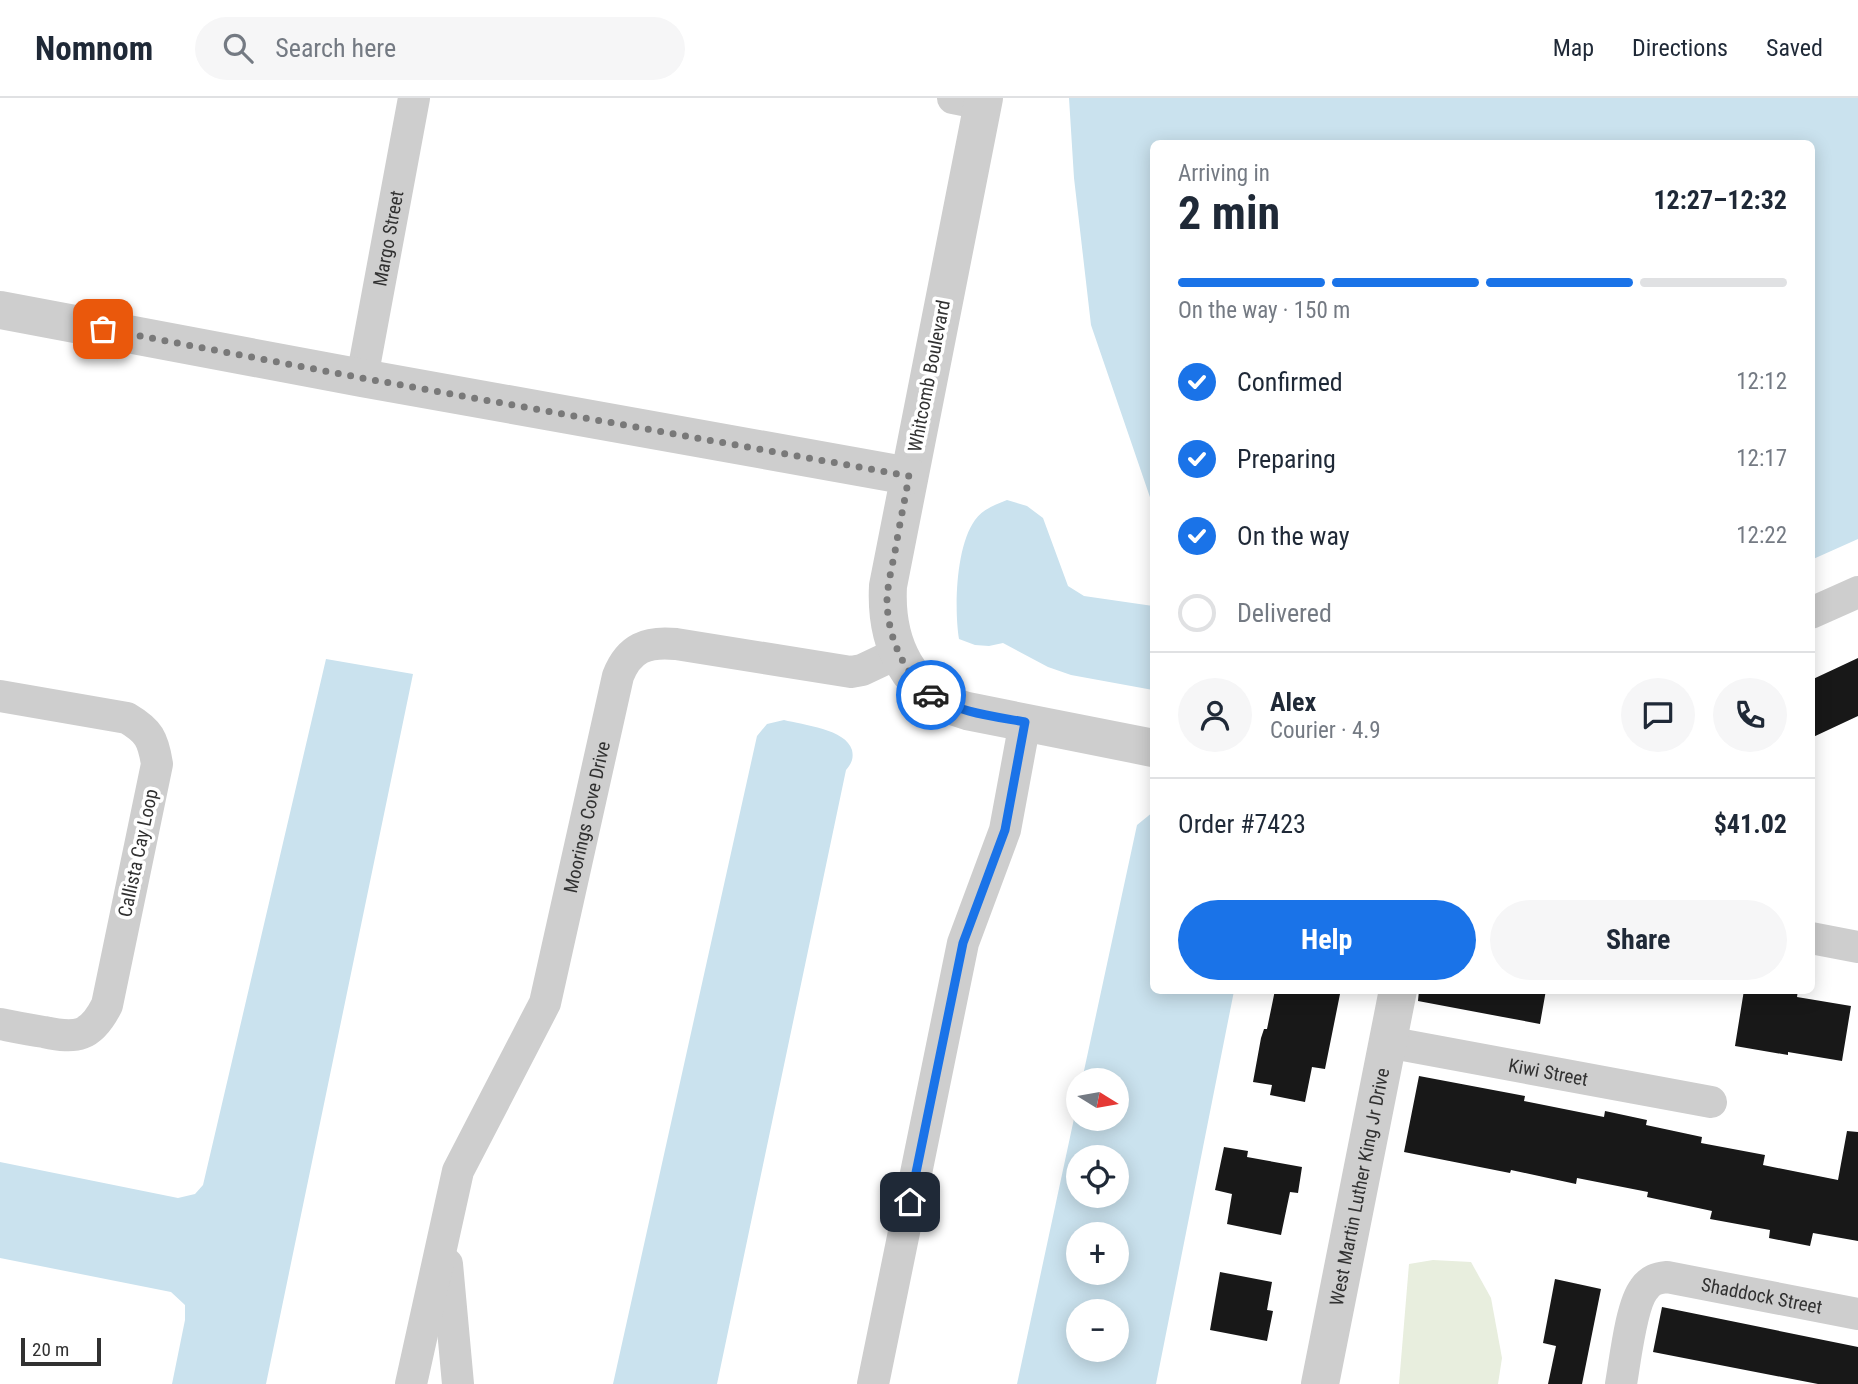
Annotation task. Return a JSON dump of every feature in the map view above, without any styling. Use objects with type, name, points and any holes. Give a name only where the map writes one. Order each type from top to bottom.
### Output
[{"type":"street","name":"Margo Street","points":[[362,378],[414,98]]},
{"type":"street","name":"Whitcomb Boulevard","points":[[973,100],[888,586],[890,624],[898,653],[916,681],[929,694],[946,704],[967,711],[1150,747]]},
{"type":"street","points":[[0,310],[909,476]]},
{"type":"street","points":[[1815,611],[1858,592]]},
{"type":"street","name":"Moorings Cove Drive","points":[[411,1384],[458,1171],[545,1003],[614,689],[623,664],[638,649],[657,643],[851,672],[862,670],[898,653]]},
{"type":"street","name":"Callista Cay Loop","points":[[0,696],[127,718],[142,727],[150,738],[157,764],[107,1005],[101,1018],[82,1033],[66,1037],[0,1024]]},
{"type":"street","points":[[873,1384],[963,943],[1005,830],[1025,722]]},
{"type":"street","points":[[1815,939],[1858,947]]},
{"type":"street","name":"West Martin Luther King Jr Drive","points":[[1320,1384],[1397,994]]},
{"type":"street","name":"Kiwi Street","points":[[1387,1042],[1711,1102]]},
{"type":"street","name":"Moorings Cove Drive","points":[[444,1234],[457,1384]]},
{"type":"street","name":"Shaddock Street","points":[[1621,1384],[1637,1300],[1644,1287],[1654,1279],[1667,1276],[1858,1314]]},
{"type":"green space","points":[[1433,1260],[1471,1262],[1491,1298],[1502,1358],[1498,1384],[1399,1384],[1409,1264]]},
{"type":"water","points":[[1069,98],[1858,98],[1858,539],[1815,558],[1815,140],[1150,140],[1150,497],[1091,325],[1074,178]]},
{"type":"water","points":[[1007,500],[1027,506],[1043,518],[1068,586],[1084,596],[1150,606],[1150,689],[1071,675],[1048,667],[1003,643],[975,645],[959,639],[957,595],[960,561],[975,520],[989,508]]},
{"type":"water","points":[[326,659],[413,674],[266,1384],[172,1384],[185,1320],[185,1305],[171,1292],[0,1258],[0,1162],[178,1198],[195,1194],[203,1185]]},
{"type":"water","points":[[784,720],[812,726],[842,737],[848,743],[853,756],[846,770],[717,1384],[613,1384],[757,736],[767,724]]},
{"type":"water","points":[[1150,814],[1150,994],[1233,994],[1156,1384],[1017,1384],[1066,1156],[1066,1208],[1129,1208],[1129,1145],[1068,1145],[1071,1131],[1129,1131],[1129,1068],[1085,1068],[1137,825]]},
{"type":"building","points":[[1858,658],[1858,716],[1815,736],[1815,678]]},
{"type":"building","points":[[1274,994],[1340,994],[1325,1069],[1312,1067],[1305,1102],[1270,1095],[1272,1085],[1253,1082],[1261,1038],[1264,1029],[1267,1029]]},
{"type":"building","points":[[1419,994],[1545,994],[1540,1024],[1418,1001]]},
{"type":"building","points":[[1743,994],[1797,994],[1797,997],[1851,1006],[1842,1061],[1735,1046]]},
{"type":"building","points":[[1419,1076],[1525,1096],[1524,1101],[1604,1117],[1605,1111],[1647,1120],[1646,1125],[1702,1137],[1701,1143],[1765,1155],[1763,1165],[1838,1180],[1847,1131],[1858,1132],[1858,1241],[1813,1233],[1810,1246],[1769,1238],[1770,1230],[1710,1219],[1712,1211],[1647,1197],[1648,1192],[1577,1178],[1576,1184],[1404,1152]]},
{"type":"building","points":[[1224,1147],[1248,1151],[1247,1157],[1302,1167],[1298,1193],[1290,1192],[1281,1235],[1227,1224],[1232,1194],[1215,1190]]},
{"type":"building","points":[[1220,1272],[1272,1282],[1267,1310],[1273,1311],[1267,1341],[1210,1330]]},
{"type":"building","points":[[1555,1279],[1601,1289],[1582,1384],[1548,1384],[1556,1346],[1543,1343]]},
{"type":"building","points":[[1662,1307],[1858,1347],[1858,1384],[1818,1384],[1653,1352]]},
{"type":"way so far","points":[[103,329],[909,476],[888,586],[888,612],[898,653],[916,681],[931,695]]},
{"type":"route","points":[[910,1202],[963,943],[1005,830],[1025,722],[961,710],[931,695]]}]
